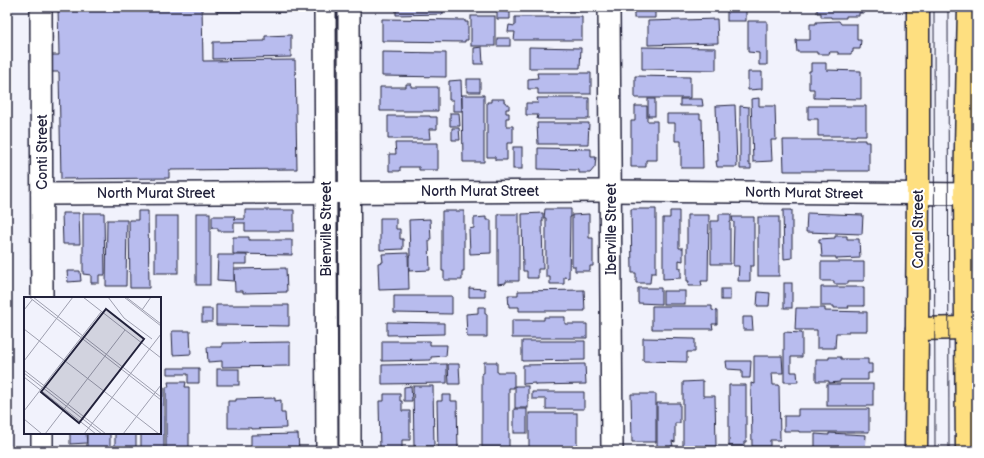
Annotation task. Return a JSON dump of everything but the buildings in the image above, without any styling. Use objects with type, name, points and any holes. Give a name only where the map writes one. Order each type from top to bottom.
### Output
[{"type":"main road","name":"Canal Street","points":[[916,451],[918,7]]},
{"type":"main road","points":[[967,451],[966,328],[971,194],[969,7]]},
{"type":"main road","points":[[917,329],[966,328]]},
{"type":"street","name":"Conti Street","points":[[41,7],[42,297]]},
{"type":"street","name":"Bienville Street","points":[[326,7],[327,451]]},
{"type":"street","name":"Bienville Street","points":[[350,7],[350,451]]},
{"type":"street","name":"Iberville Street","points":[[609,7],[612,451]]},
{"type":"street","name":"North Murat Street","points":[[42,194],[610,191],[971,194]]},
{"type":"street","points":[[42,434],[42,451]]},
{"type":"tram line","points":[[934,7],[935,451]]},
{"type":"tram line","points":[[948,7],[949,451]]}]
